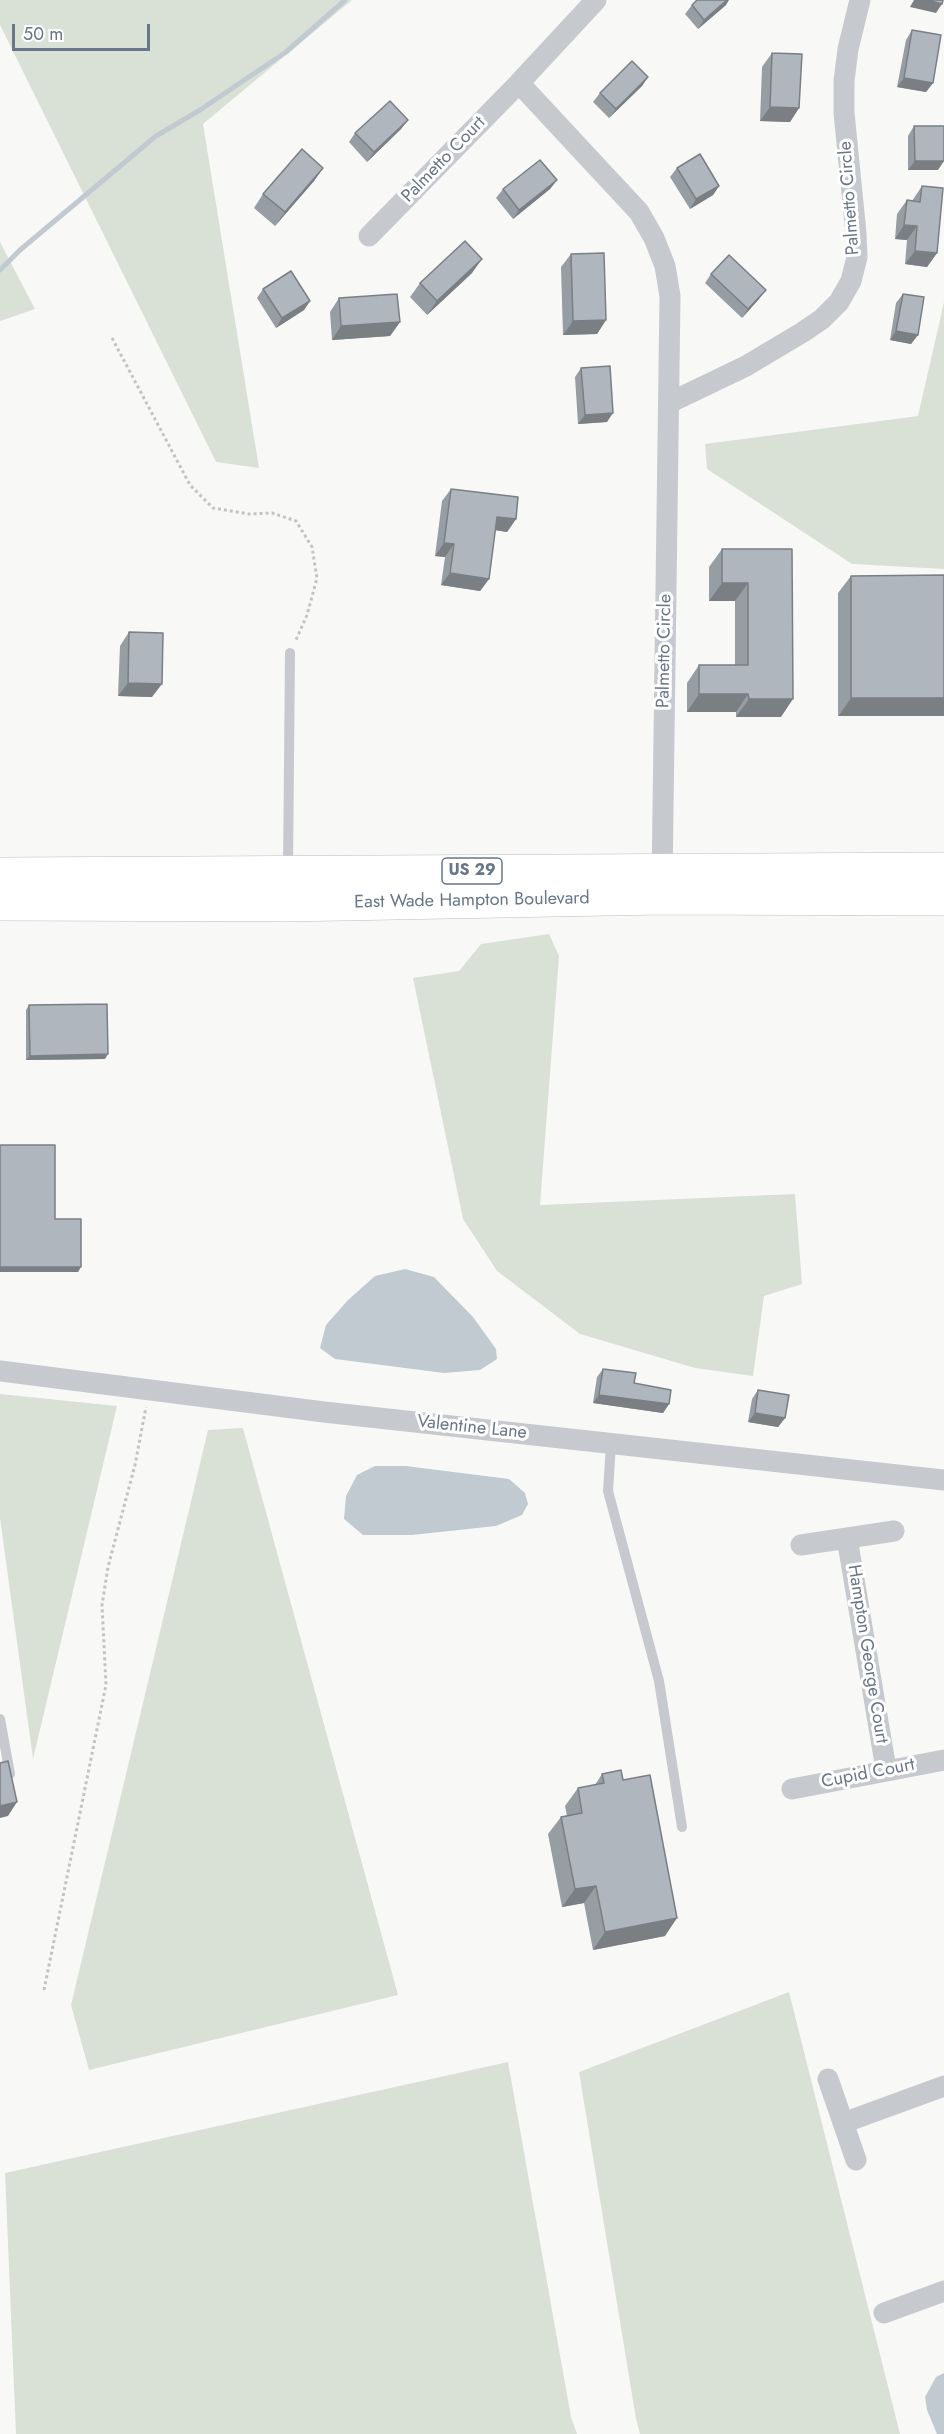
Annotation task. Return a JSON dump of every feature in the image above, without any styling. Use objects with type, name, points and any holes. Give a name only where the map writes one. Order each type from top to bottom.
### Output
[{"type":"main road","name":"East Wade Hampton Boulevard","points":[[0,874],[288,873],[662,884],[889,884],[944,869]]},
{"type":"main road","name":"East Wade Hampton Boulevard","points":[[0,904],[288,905],[662,884]]},
{"type":"main road","name":"East Wade Hampton Boulevard","points":[[889,884],[944,899]]},
{"type":"street","points":[[519,83],[596,0]]},
{"type":"street","name":"Palmetto Circle","points":[[669,403],[746,366],[803,332],[822,319],[839,302],[851,281],[857,257],[844,113],[844,81],[848,49],[860,0]]},
{"type":"street","name":"Palmetto Court","points":[[369,236],[519,83]]},
{"type":"street","name":"Palmetto Circle","points":[[519,83],[639,212],[654,238],[664,266],[670,296],[662,884]]},
{"type":"street","name":"Valentine Lane","points":[[0,1371],[149,1391],[944,1480]]},
{"type":"street","points":[[801,1545],[894,1531]]},
{"type":"street","name":"Hampton George Court","points":[[848,1538],[886,1769]]},
{"type":"street","name":"Cupid Court","points":[[792,1789],[886,1769],[944,1760]]},
{"type":"street","points":[[828,2079],[856,2160]]},
{"type":"street","points":[[843,2123],[944,2086]]},
{"type":"street","points":[[884,2313],[944,2291]]},
{"type":"lane","points":[[288,873],[290,653]]},
{"type":"lane","points":[[611,1444],[608,1491],[659,1681],[682,1827]]},
{"type":"lane","points":[[0,1719],[12,1788]]},
{"type":"path","points":[[112,338],[190,485],[213,508],[249,514],[272,513],[296,520],[312,547],[317,578],[307,615],[290,653]]},
{"type":"path","points":[[44,1990],[106,1685],[102,1605],[107,1576],[135,1465],[149,1391]]},
{"type":"shaded area","points":[[0,0],[352,0],[203,124],[259,468],[216,462],[0,25]]},
{"type":"shaded area","points":[[0,242],[35,309],[0,321]]},
{"type":"shaded area","points":[[944,302],[944,569],[852,564],[707,469],[705,444],[918,416]]},
{"type":"shaded area","points":[[549,934],[559,956],[540,1205],[795,1194],[802,1284],[764,1296],[753,1376],[695,1368],[580,1334],[497,1271],[463,1219],[413,978],[459,971],[481,944]]},
{"type":"shaded area","points":[[405,1269],[434,1277],[473,1317],[496,1349],[497,1359],[480,1370],[444,1373],[335,1359],[320,1348],[326,1325],[348,1300],[375,1276]]},
{"type":"shaded area","points":[[0,1394],[117,1406],[33,1759],[0,1518]]},
{"type":"shaded area","points":[[243,1428],[398,1995],[89,2070],[71,2005],[208,1430]]},
{"type":"shaded area","points":[[375,1466],[406,1466],[509,1479],[525,1493],[528,1504],[522,1515],[496,1526],[412,1535],[363,1535],[344,1519],[346,1496],[357,1475]]},
{"type":"shaded area","points":[[789,1992],[900,2434],[640,2434],[579,2072]]},
{"type":"shaded area","points":[[508,2062],[571,2417],[577,2434],[16,2434],[5,2173]]},
{"type":"shaded area","points":[[944,2373],[944,2434],[937,2434],[927,2410],[925,2397],[936,2377]]},
{"type":"building","points":[[697,0],[727,0],[704,20],[692,5]]},
{"type":"building","points":[[927,0],[943,0],[942,4]]},
{"type":"building","points":[[912,30],[941,35],[933,83],[904,78]]},
{"type":"building","points":[[772,53],[802,54],[799,108],[770,107]]},
{"type":"building","points":[[632,61],[648,77],[616,109],[600,93]]},
{"type":"building","points":[[390,101],[408,120],[374,152],[355,133]]},
{"type":"building","points":[[914,126],[944,126],[944,161],[915,161]]},
{"type":"building","points":[[302,149],[323,168],[285,212],[263,194]]},
{"type":"building","points":[[700,154],[719,186],[696,199],[677,168]]},
{"type":"building","points":[[540,160],[557,180],[519,210],[503,189]]},
{"type":"building","points":[[922,186],[943,188],[937,253],[915,251],[917,226],[904,225],[907,200],[920,202]]},
{"type":"building","points":[[465,241],[482,259],[437,301],[420,283]]},
{"type":"building","points":[[604,253],[606,320],[573,321],[571,254]]},
{"type":"building","points":[[729,255],[766,290],[748,309],[711,274]]},
{"type":"building","points":[[291,271],[310,301],[282,318],[263,289]]},
{"type":"building","points":[[397,294],[400,322],[341,326],[339,298]]},
{"type":"building","points":[[903,294],[924,297],[918,335],[896,331]]},
{"type":"building","points":[[610,366],[613,413],[585,415],[581,368]]},
{"type":"building","points":[[451,489],[518,497],[516,519],[497,517],[489,579],[450,573],[454,544],[444,543]]},
{"type":"building","points":[[722,549],[792,549],[793,699],[749,699],[748,694],[699,694],[699,665],[748,665],[748,583],[722,583]]},
{"type":"building","points":[[944,575],[944,698],[851,698],[851,576]]},
{"type":"building","points":[[129,632],[163,633],[162,684],[128,683]]},
{"type":"building","points":[[107,1004],[108,1054],[30,1056],[29,1005]]},
{"type":"building","points":[[0,1145],[55,1145],[55,1219],[81,1219],[81,1267],[0,1267]]},
{"type":"building","points":[[603,1369],[636,1373],[634,1383],[671,1390],[669,1404],[599,1395]]},
{"type":"building","points":[[758,1390],[789,1395],[785,1418],[755,1413]]},
{"type":"building","points":[[8,1761],[17,1802],[0,1806],[0,1763]]},
{"type":"building","points":[[621,1770],[623,1780],[650,1775],[677,1918],[605,1932],[596,1886],[575,1889],[561,1817],[582,1813],[578,1788],[604,1783],[602,1774]]},
{"type":"waterway","points":[[0,270],[20,250],[156,136],[200,110],[286,52],[345,0]]}]
